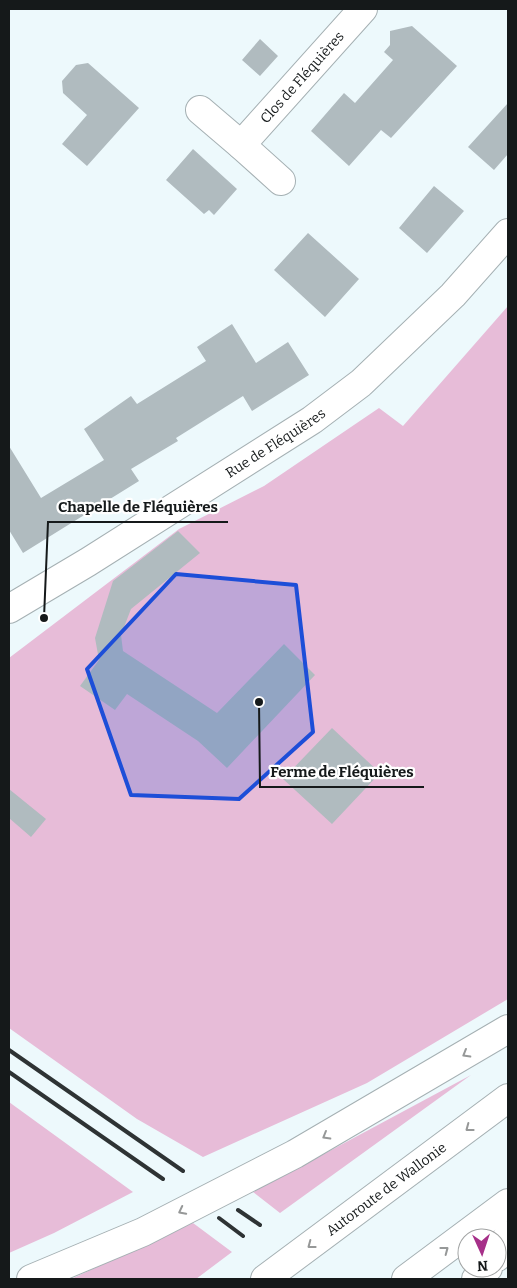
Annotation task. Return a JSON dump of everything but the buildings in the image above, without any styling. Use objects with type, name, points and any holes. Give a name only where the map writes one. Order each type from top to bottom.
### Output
[{"type":"main road","name":"Clos de Fléquières","points":[[241,145],[363,9]]},
{"type":"main road","points":[[200,110],[281,181]]},
{"type":"main road","name":"Rue de Fléquières","points":[[9,610],[312,420],[361,383],[453,295],[508,233]]},
{"type":"main road","points":[[31,1279],[143,1232],[295,1154],[508,1029]]},
{"type":"main road","name":"Autoroute de Wallonie","points":[[265,1279],[508,1098]]},
{"type":"main road","points":[[406,1279],[508,1202]]},
{"type":"highlighted area","points":[[176,574],[296,585],[313,732],[239,799],[131,795],[87,669]]},
{"type":"shaded area","points":[[508,306],[508,999],[367,1083],[203,1157],[137,1119],[9,1028],[9,658],[179,529],[264,486],[379,408],[403,426]]},
{"type":"shaded area","points":[[471,1075],[280,1213],[253,1192]]},
{"type":"shaded area","points":[[9,1102],[133,1192],[54,1233],[9,1253]]},
{"type":"shaded area","points":[[193,1223],[232,1252],[196,1279],[71,1279]]},
{"type":"railway","points":[[9,1050],[183,1171]]},
{"type":"railway","points":[[9,1072],[163,1179]]},
{"type":"railway","points":[[238,1210],[260,1225]]},
{"type":"railway","points":[[219,1218],[243,1236]]},
{"type":"place","name":"Chapelle de Fléquières","points":[[44,618]]},
{"type":"place","name":"Ferme de Fléquières","points":[[259,702]]}]
